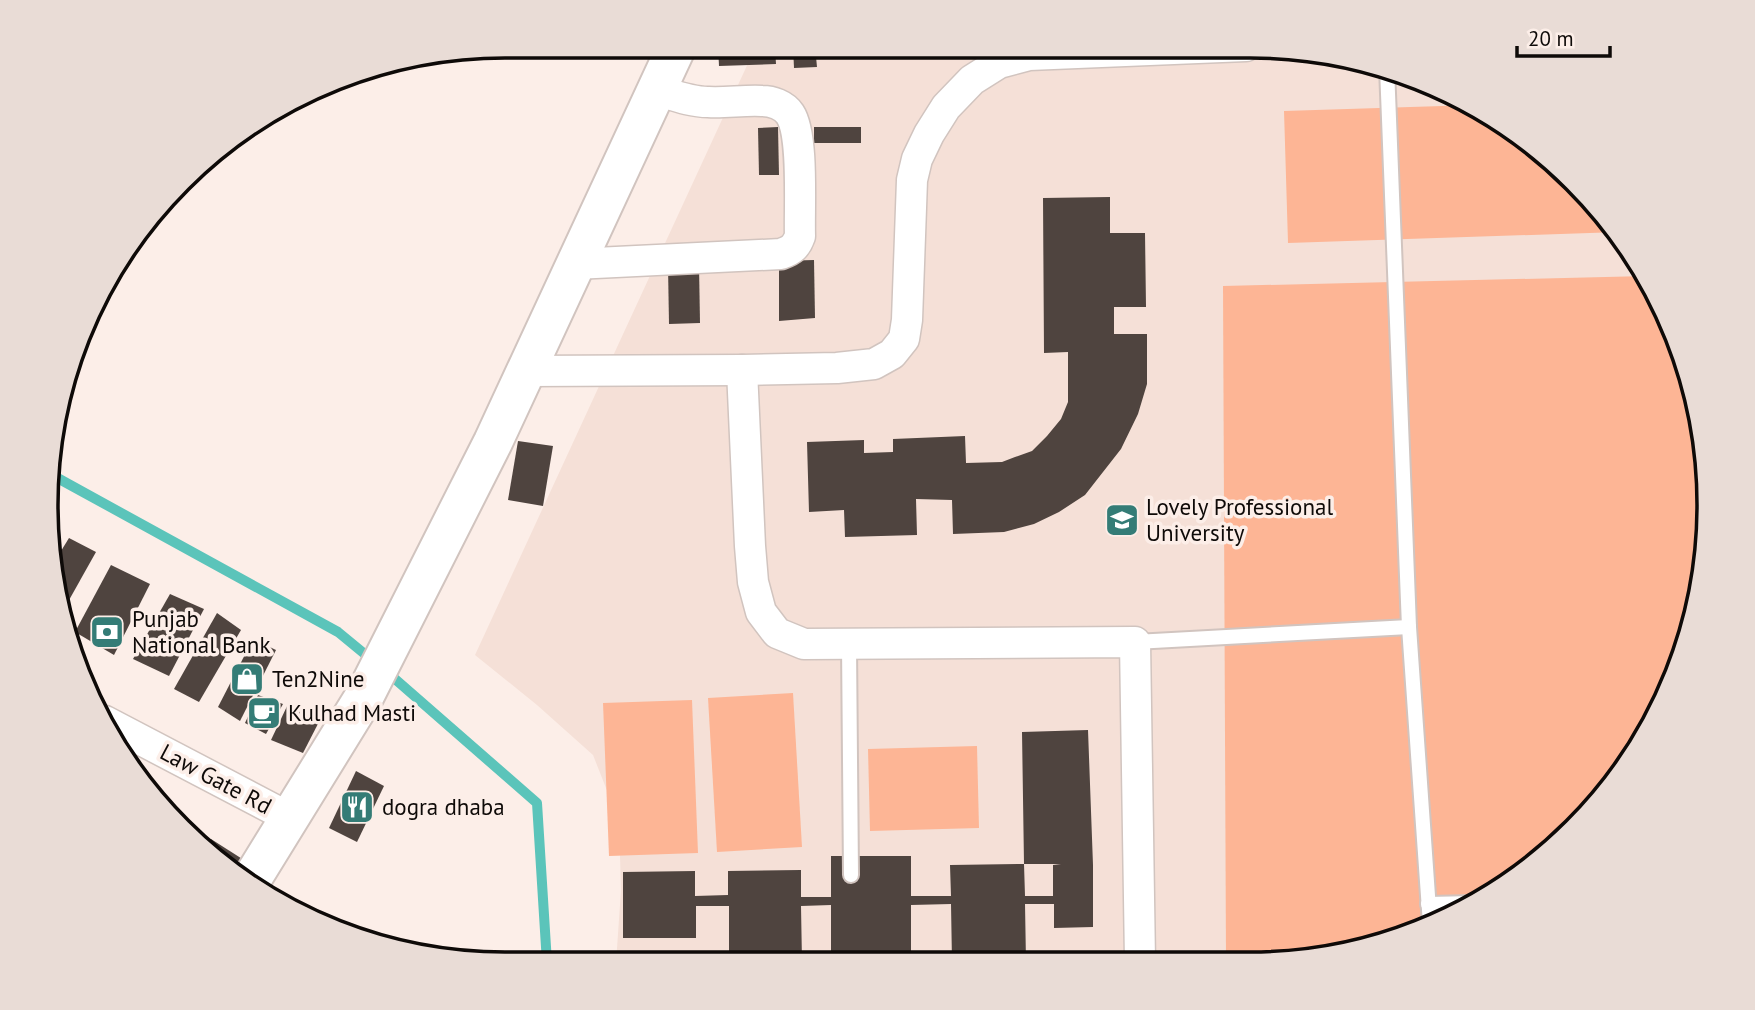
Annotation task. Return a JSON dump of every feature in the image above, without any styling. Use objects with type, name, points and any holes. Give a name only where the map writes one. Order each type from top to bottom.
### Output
[{"type":"street","points":[[254,875],[364,697],[493,442],[671,58]]},
{"type":"street","points":[[526,371],[837,368],[874,364],[892,354],[904,339],[907,320],[912,180],[917,159],[946,107],[972,80],[999,63],[1018,58]]},
{"type":"street","points":[[575,264],[781,254],[791,251],[797,245],[800,236],[799,148],[790,113],[779,104],[765,100],[706,103],[656,90]]},
{"type":"street","points":[[742,370],[753,582],[761,612],[777,633],[804,644],[1135,642],[1140,952]]},
{"type":"street","name":"Law Gate Rd","points":[[117,727],[290,818]]},
{"type":"lane","points":[[1387,79],[1409,627],[1430,914]]},
{"type":"lane","points":[[1135,642],[1409,627]]},
{"type":"lane","points":[[849,644],[851,875]]},
{"type":"lane","points":[[1429,904],[1454,903]]},
{"type":"shaded area","name":"Lovely Professional University","points":[[750,58],[1279,59],[1337,66],[1394,81],[1448,104],[1498,133],[1545,169],[1586,210],[1622,257],[1651,307],[1674,361],[1689,418],[1697,505],[1689,592],[1674,649],[1663,676],[1622,753],[1605,777],[1566,821],[1522,860],[1498,877],[1421,918],[1394,929],[1337,944],[1250,952],[617,952],[621,890],[619,821],[593,755],[475,655]]},
{"type":"shaded area","points":[[1451,106],[1498,133],[1545,169],[1605,232],[1288,243],[1284,111]]},
{"type":"shaded area","points":[[1634,276],[1651,307],[1674,361],[1689,418],[1697,505],[1689,592],[1674,649],[1663,676],[1622,753],[1605,777],[1566,821],[1522,860],[1498,877],[1421,918],[1394,929],[1337,944],[1279,951],[1226,952],[1223,286]]},
{"type":"shaded area","points":[[793,693],[802,847],[717,852],[708,698]]},
{"type":"shaded area","points":[[692,700],[698,853],[609,856],[603,703]]},
{"type":"shaded area","points":[[977,746],[979,828],[870,831],[868,749]]},
{"type":"building","points":[[719,58],[776,58],[776,64],[719,66]]},
{"type":"building","points":[[794,58],[816,58],[817,67],[794,68]]},
{"type":"building","points":[[778,127],[779,175],[759,175],[758,128]]},
{"type":"building","points":[[814,127],[861,127],[861,143],[814,143]]},
{"type":"building","points":[[1110,197],[1110,233],[1145,233],[1146,307],[1114,307],[1114,334],[1147,334],[1147,384],[1138,414],[1121,449],[1085,495],[1034,524],[1004,532],[953,534],[952,500],[916,499],[917,535],[845,537],[844,510],[809,512],[807,442],[864,440],[864,453],[893,452],[893,439],[965,436],[966,463],[1002,462],[1032,451],[1047,436],[1061,419],[1068,402],[1068,352],[1044,353],[1043,198]]},
{"type":"building","points":[[814,260],[815,318],[779,321],[779,261]]},
{"type":"building","points":[[699,265],[700,323],[669,324],[668,266]]},
{"type":"building","points":[[518,441],[553,446],[543,506],[508,500]]},
{"type":"building","points":[[69,538],[96,552],[68,601],[66,592],[61,551]]},
{"type":"building","points":[[111,565],[150,584],[114,655],[76,631]]},
{"type":"building","points":[[170,594],[204,609],[169,676],[133,659]]},
{"type":"building","points":[[217,613],[241,630],[199,702],[174,689]]},
{"type":"building","name":"Ten2Nine","points":[[253,639],[276,650],[240,721],[218,707]]},
{"type":"building","name":"Kulhad Masti","points":[[258,695],[283,704],[266,734],[245,723]]},
{"type":"building","points":[[289,702],[322,716],[303,753],[271,740]]},
{"type":"building","points":[[1088,730],[1093,927],[1054,928],[1054,904],[1025,904],[1026,952],[952,952],[951,904],[911,905],[911,952],[831,952],[831,905],[801,906],[802,952],[729,952],[729,906],[696,906],[696,938],[623,938],[623,872],[695,871],[695,896],[728,895],[728,871],[801,870],[801,897],[831,897],[831,856],[911,856],[911,896],[951,896],[950,865],[1024,864],[1022,732]],"holes":[[[1024,864],[1061,864],[1053,865],[1053,896],[1025,896]]]},
{"type":"building","name":"dogra dhaba","points":[[356,771],[384,786],[357,842],[329,828]]},
{"type":"building","points":[[211,839],[247,862],[244,868],[233,860],[210,841]]},
{"type":"waterway","points":[[59,479],[338,632],[372,660]]},
{"type":"waterway","points":[[387,672],[537,803],[546,952]]},
{"type":"place","name":"Lovely Professional University","points":[[1122,520]]},
{"type":"place","name":"Punjab National Bank","points":[[107,632]]},
{"type":"place","name":"Ten2Nine","points":[[247,679]]},
{"type":"place","name":"Kulhad Masti","points":[[264,713]]},
{"type":"place","name":"dogra dhaba","points":[[357,807]]}]
